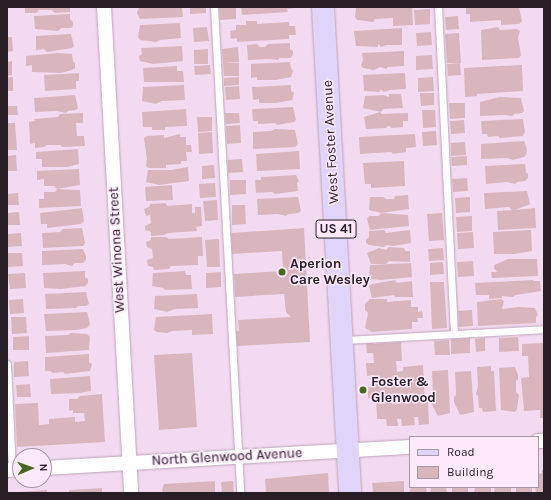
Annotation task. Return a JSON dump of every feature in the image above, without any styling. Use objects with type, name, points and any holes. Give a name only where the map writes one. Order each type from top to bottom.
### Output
[{"type":"main road","name":"West Foster Avenue","points":[[323,7],[350,493]]},
{"type":"street","name":"West Winona Street","points":[[104,7],[131,493]]},
{"type":"street","name":"North Glenwood Avenue","points":[[52,468],[409,447]]},
{"type":"lane","points":[[214,7],[240,493]]},
{"type":"lane","points":[[438,7],[454,334]]},
{"type":"lane","points":[[342,340],[544,329]]},
{"type":"lane","points":[[7,364],[12,452]]},
{"type":"building","points":[[25,7],[70,7],[70,12],[55,13],[52,10],[39,10],[36,13],[25,13]]},
{"type":"building","points":[[139,7],[182,7],[183,17],[140,19],[137,13]]},
{"type":"building","points":[[190,7],[206,7],[206,13],[190,14]]},
{"type":"building","points":[[219,7],[236,7],[236,19],[220,20]]},
{"type":"building","points":[[241,7],[294,8],[287,9],[288,12],[242,15]]},
{"type":"building","points":[[356,7],[412,7],[413,25],[393,26],[393,18],[375,19],[373,22],[357,20],[355,17]]},
{"type":"building","points":[[466,7],[519,7],[522,21],[519,24],[501,25],[501,20],[470,22],[470,14],[466,14]]},
{"type":"building","points":[[430,9],[430,24],[415,25],[414,10]]},
{"type":"building","points":[[70,14],[70,19],[73,22],[73,26],[71,28],[61,28],[58,31],[35,29],[34,16]]},
{"type":"building","points":[[458,16],[459,29],[446,30],[445,17]]},
{"type":"building","points":[[246,21],[257,21],[257,24],[289,22],[289,26],[295,26],[296,35],[289,35],[289,39],[237,42],[237,38],[231,39],[230,31],[236,30],[236,25],[246,25]]},
{"type":"building","points":[[180,23],[181,38],[160,40],[156,42],[140,40],[138,37],[140,25]]},
{"type":"building","points":[[207,27],[209,41],[194,42],[193,28]]},
{"type":"building","points":[[498,27],[500,30],[517,29],[520,31],[518,38],[521,55],[519,58],[482,60],[481,30]]},
{"type":"building","points":[[402,28],[402,45],[387,45],[381,47],[378,44],[378,47],[356,46],[354,31]]},
{"type":"building","points":[[431,32],[432,45],[417,46],[416,33]]},
{"type":"building","points":[[459,33],[461,63],[447,63],[445,34]]},
{"type":"building","points":[[71,34],[74,46],[72,48],[47,52],[44,49],[36,50],[36,36]]},
{"type":"building","points":[[7,37],[12,37],[13,51],[7,52]]},
{"type":"building","points":[[290,43],[290,49],[293,51],[293,55],[290,58],[280,58],[278,60],[248,60],[247,45],[257,44],[260,47],[265,47],[268,44]]},
{"type":"building","points":[[182,46],[183,61],[153,64],[140,61],[139,56],[142,54],[141,48]]},
{"type":"building","points":[[238,47],[239,62],[223,63],[222,49]]},
{"type":"building","points":[[208,49],[208,64],[194,64],[194,50]]},
{"type":"building","points":[[404,51],[404,66],[388,67],[386,69],[380,67],[374,70],[363,68],[361,66],[363,60],[362,53]]},
{"type":"building","points":[[57,53],[72,54],[75,68],[61,73],[32,72],[32,65],[26,66],[26,56]]},
{"type":"building","points":[[432,55],[433,69],[416,70],[416,56]]},
{"type":"building","points":[[12,61],[12,75],[7,76],[7,62]]},
{"type":"building","points":[[290,62],[293,71],[291,77],[276,80],[257,80],[257,77],[251,78],[251,64]]},
{"type":"building","points":[[223,63],[239,63],[239,76],[224,76]]},
{"type":"building","points":[[460,63],[461,75],[448,76],[447,64]]},
{"type":"building","points":[[210,65],[211,74],[195,75],[194,66]]},
{"type":"building","points":[[522,65],[523,91],[477,94],[477,96],[465,97],[464,68]]},
{"type":"building","points":[[177,66],[177,71],[183,71],[184,82],[144,82],[143,68]]},
{"type":"building","points":[[79,73],[79,81],[76,81],[76,89],[45,91],[44,75]]},
{"type":"building","points":[[405,73],[406,89],[384,92],[381,90],[379,92],[364,91],[363,75]]},
{"type":"building","points":[[7,77],[13,77],[13,91],[7,91]]},
{"type":"building","points":[[239,77],[239,85],[224,86],[224,78]]},
{"type":"building","points":[[433,77],[434,91],[418,92],[418,78]]},
{"type":"building","points":[[184,85],[185,100],[162,101],[156,104],[142,101],[143,87]]},
{"type":"building","points":[[291,85],[291,91],[294,93],[292,100],[276,103],[259,103],[259,99],[253,100],[252,87]]},
{"type":"building","points":[[239,86],[240,99],[226,100],[225,87]]},
{"type":"building","points":[[420,93],[434,93],[434,105],[421,106]]},
{"type":"building","points":[[389,94],[401,94],[403,108],[383,109],[381,112],[363,108],[365,96],[383,95],[389,97]]},
{"type":"building","points":[[75,95],[78,108],[76,110],[68,111],[66,113],[57,111],[35,112],[34,98]]},
{"type":"building","points":[[500,97],[521,98],[524,111],[512,116],[480,116],[480,102]]},
{"type":"building","points":[[449,103],[465,103],[465,118],[450,119]]},
{"type":"building","points":[[7,106],[17,106],[18,115],[7,115]]},
{"type":"building","points":[[293,107],[296,120],[294,122],[277,125],[275,123],[258,124],[258,121],[253,121],[252,109]]},
{"type":"building","points":[[186,109],[187,126],[165,127],[165,130],[152,130],[152,127],[143,127],[142,112]]},
{"type":"building","points":[[422,110],[435,110],[436,127],[423,128]]},
{"type":"building","points":[[380,112],[382,114],[408,113],[408,121],[403,121],[403,127],[391,128],[388,126],[386,128],[366,129],[364,117]]},
{"type":"building","points":[[83,113],[83,123],[76,123],[77,136],[84,136],[85,146],[62,147],[60,145],[47,145],[44,147],[35,148],[35,143],[30,144],[29,122],[35,121],[34,119],[58,117],[60,114]]},
{"type":"building","points":[[225,113],[239,113],[240,123],[226,124]]},
{"type":"building","points":[[197,117],[212,117],[212,131],[198,132]]},
{"type":"building","points":[[523,119],[525,132],[523,136],[500,138],[498,136],[488,137],[487,134],[482,134],[481,121]]},
{"type":"building","points":[[464,120],[465,133],[451,134],[450,121]]},
{"type":"building","points":[[7,123],[15,123],[17,150],[7,150]]},
{"type":"building","points":[[240,125],[241,143],[227,144],[226,126]]},
{"type":"building","points":[[275,129],[295,130],[298,144],[295,147],[253,149],[253,132],[271,131]]},
{"type":"building","points":[[436,131],[437,145],[423,146],[422,132]]},
{"type":"building","points":[[212,132],[213,153],[199,154],[198,133]]},
{"type":"building","points":[[180,134],[180,137],[186,137],[186,145],[191,145],[192,152],[186,152],[187,161],[181,161],[181,164],[166,165],[166,168],[148,168],[146,166],[147,159],[144,138],[147,136],[164,135],[164,138]]},
{"type":"building","points":[[415,134],[416,147],[406,148],[406,152],[393,154],[391,152],[360,154],[359,137]]},
{"type":"building","points":[[524,141],[527,150],[524,157],[513,160],[507,158],[481,159],[481,144]]},
{"type":"building","points":[[465,142],[466,155],[451,156],[451,143]]},
{"type":"building","points":[[78,149],[79,164],[67,167],[42,167],[42,159],[36,159],[36,152]]},
{"type":"building","points":[[299,151],[300,169],[257,171],[256,154]]},
{"type":"building","points":[[16,155],[17,171],[7,171],[7,156]]},
{"type":"building","points":[[467,156],[467,165],[452,166],[451,157]]},
{"type":"building","points":[[242,159],[243,172],[228,173],[228,160]]},
{"type":"building","points":[[404,161],[405,186],[371,188],[371,184],[365,184],[363,163]]},
{"type":"building","points":[[525,164],[528,178],[525,181],[517,182],[515,184],[507,182],[486,184],[485,166]]},
{"type":"building","points":[[214,165],[215,178],[202,179],[202,166]]},
{"type":"building","points":[[188,167],[189,181],[159,185],[146,182],[148,170],[171,170]]},
{"type":"building","points":[[79,169],[80,185],[57,189],[54,186],[44,186],[44,179],[37,180],[37,171]]},
{"type":"building","points":[[296,175],[299,181],[297,183],[298,191],[275,194],[272,192],[256,193],[255,180],[261,180],[261,177]]},
{"type":"building","points":[[467,178],[468,191],[453,192],[452,179]]},
{"type":"building","points":[[230,180],[246,180],[246,194],[230,195]]},
{"type":"building","points":[[215,183],[216,197],[200,198],[199,184]]},
{"type":"building","points":[[172,185],[173,200],[146,201],[145,187]]},
{"type":"building","points":[[57,189],[80,190],[81,206],[39,208],[39,199],[44,199],[44,192],[55,192]]},
{"type":"building","points":[[527,191],[530,204],[515,210],[535,208],[536,228],[498,230],[497,211],[512,210],[509,207],[485,209],[484,193]]},
{"type":"building","points":[[18,193],[19,205],[7,205],[7,194]]},
{"type":"building","points":[[408,195],[409,209],[381,213],[369,210],[370,197],[394,199],[395,196]]},
{"type":"building","points":[[298,197],[301,211],[298,213],[289,214],[286,216],[278,214],[258,215],[257,199]]},
{"type":"building","points":[[470,197],[470,212],[456,213],[455,198]]},
{"type":"building","points":[[217,200],[218,220],[205,221],[203,201]]},
{"type":"building","points":[[166,203],[167,206],[192,204],[192,213],[195,213],[195,207],[201,207],[202,226],[196,227],[197,231],[151,236],[151,232],[145,230],[145,226],[151,223],[150,215],[146,216],[144,209],[150,206],[150,204]]},
{"type":"building","points":[[232,205],[245,205],[246,224],[232,225]]},
{"type":"building","points":[[82,208],[84,221],[81,224],[47,228],[47,224],[41,224],[40,213]]},
{"type":"building","points":[[19,212],[20,225],[7,225],[7,213]]},
{"type":"building","points":[[381,213],[408,215],[409,226],[370,230],[367,219],[369,216],[379,216]]},
{"type":"building","points":[[442,213],[444,240],[429,241],[427,214]]},
{"type":"building","points":[[472,216],[472,231],[457,232],[456,217]]},
{"type":"building","points":[[82,228],[85,243],[83,246],[43,248],[42,233],[60,232],[63,229]]},
{"type":"building","name":"Aperion Care Wesley","points":[[304,228],[310,342],[237,346],[236,331],[239,331],[238,320],[291,317],[286,312],[284,294],[235,297],[234,274],[283,271],[282,251],[232,254],[231,233]]},
{"type":"building","points":[[384,230],[386,233],[410,230],[411,243],[393,246],[386,245],[384,247],[369,245],[366,243],[366,240],[369,237],[369,231]]},
{"type":"building","points":[[531,230],[532,251],[514,254],[494,254],[493,232]]},
{"type":"building","points":[[473,232],[474,248],[458,249],[457,233]]},
{"type":"building","points":[[21,233],[22,246],[8,247],[7,234]]},
{"type":"building","points":[[151,237],[166,237],[169,239],[202,237],[203,256],[198,256],[198,265],[171,266],[169,269],[154,270],[153,267],[148,266],[147,260],[153,258],[152,249],[147,247],[146,242],[151,240]]},
{"type":"building","points":[[219,239],[220,267],[207,267],[205,240]]},
{"type":"building","points":[[389,247],[404,248],[405,251],[410,251],[410,262],[389,261],[386,264],[371,264],[367,253],[379,248],[386,250]]},
{"type":"building","points":[[443,248],[444,260],[429,261],[428,249]]},
{"type":"building","points":[[83,249],[86,260],[83,263],[75,263],[72,266],[65,264],[42,265],[42,251]]},
{"type":"building","points":[[7,253],[22,253],[23,266],[8,267]]},
{"type":"building","points":[[508,259],[537,259],[538,276],[492,278],[491,272],[497,272],[494,265]]},
{"type":"building","points":[[473,261],[474,276],[458,277],[457,262]]},
{"type":"building","points":[[443,262],[444,274],[430,275],[430,263]]},
{"type":"building","points":[[411,263],[412,277],[381,280],[370,279],[369,277],[370,265]]},
{"type":"building","points":[[85,271],[85,277],[88,279],[88,283],[85,286],[61,289],[44,288],[43,273]]},
{"type":"building","points":[[185,271],[186,275],[191,275],[192,289],[165,290],[163,288],[152,286],[153,273]]},
{"type":"building","points":[[221,272],[221,287],[206,288],[206,273]]},
{"type":"building","points":[[25,273],[26,288],[10,289],[8,274]]},
{"type":"building","points":[[395,280],[397,283],[412,281],[413,297],[395,297],[394,295],[372,298],[369,286],[372,284]]},
{"type":"building","points":[[533,280],[540,281],[541,291],[516,295],[513,297],[502,296],[502,298],[489,299],[489,295],[476,295],[475,283]]},
{"type":"building","points":[[430,282],[444,282],[447,328],[432,329]]},
{"type":"building","points":[[86,292],[89,304],[86,306],[78,306],[76,308],[46,309],[45,294]]},
{"type":"building","points":[[197,294],[198,308],[175,309],[167,312],[154,309],[155,296]]},
{"type":"building","points":[[23,299],[24,313],[10,314],[9,300]]},
{"type":"building","points":[[370,299],[387,299],[387,302],[411,300],[411,307],[418,307],[418,312],[422,311],[423,318],[417,318],[418,322],[412,322],[412,329],[372,332],[365,328],[368,313],[365,310],[365,304]]},
{"type":"building","points":[[501,299],[504,301],[502,309],[519,307],[535,308],[538,315],[536,317],[536,323],[478,326],[477,302]]},
{"type":"building","points":[[472,310],[473,326],[459,327],[458,311]]},
{"type":"building","points":[[87,312],[90,324],[87,328],[46,331],[44,314]]},
{"type":"building","points":[[212,314],[213,334],[192,335],[192,330],[173,331],[167,333],[157,332],[154,330],[156,317]]},
{"type":"building","points":[[11,317],[26,317],[27,333],[12,334]]},
{"type":"building","points":[[71,333],[87,334],[90,337],[89,350],[46,353],[45,336],[67,335]]},
{"type":"building","points":[[29,336],[29,350],[13,350],[13,337]]},
{"type":"building","points":[[518,337],[519,351],[499,352],[499,338]]},
{"type":"building","points":[[470,338],[470,353],[451,354],[451,339]]},
{"type":"building","points":[[485,338],[485,351],[476,352],[475,339]]},
{"type":"building","points":[[449,340],[450,355],[435,355],[434,341]]},
{"type":"building","points":[[366,342],[373,342],[373,344],[401,342],[402,361],[396,361],[397,372],[403,371],[403,367],[423,365],[425,402],[428,402],[429,424],[419,425],[418,417],[414,417],[415,425],[402,426],[401,419],[397,419],[398,426],[387,426],[386,419],[377,419],[376,398],[368,398],[368,387],[375,387],[374,375],[367,376],[366,363],[374,363],[373,353],[367,353]]},
{"type":"building","points":[[544,343],[544,418],[540,418],[540,410],[524,411],[521,378],[529,377],[528,356],[522,356],[522,344]]},
{"type":"building","points":[[192,353],[197,427],[159,430],[154,355]]},
{"type":"building","points":[[89,354],[89,362],[92,364],[90,371],[65,374],[63,372],[53,373],[50,371],[45,371],[45,357]]},
{"type":"building","points":[[28,361],[29,376],[14,377],[14,362]]},
{"type":"building","points":[[491,366],[491,371],[494,371],[496,411],[483,412],[482,408],[479,408],[478,396],[476,394],[478,386],[477,367]]},
{"type":"building","points":[[515,367],[518,375],[518,379],[516,381],[516,392],[519,395],[517,409],[515,412],[501,410],[499,368]]},
{"type":"building","points":[[448,370],[450,413],[438,416],[431,403],[433,396],[432,371]]},
{"type":"building","points":[[471,371],[474,412],[460,415],[454,402],[454,397],[456,395],[455,372]]},
{"type":"building","points":[[90,376],[91,391],[51,394],[50,379]]},
{"type":"building","points":[[30,384],[31,397],[17,397],[16,385]]},
{"type":"building","points":[[102,394],[105,442],[17,447],[15,404],[38,403],[39,425],[49,424],[49,419],[75,417],[75,422],[85,421],[84,413],[73,413],[73,410],[69,411],[69,399],[77,399],[80,396]]},
{"type":"building","points":[[542,470],[544,470],[544,493],[536,493],[535,488],[539,488],[539,474],[542,473]]},
{"type":"building","points":[[328,473],[329,493],[266,493],[265,479]]},
{"type":"building","points":[[215,481],[215,493],[163,493],[162,490],[164,484]]},
{"type":"building","points":[[233,481],[234,493],[222,493],[221,482]]},
{"type":"building","points":[[404,481],[404,493],[373,493],[372,483]]},
{"type":"building","points":[[102,488],[102,493],[69,493],[69,490]]},
{"type":"building","points":[[411,488],[426,488],[427,493],[409,493]]},
{"type":"building","points":[[431,488],[446,488],[447,493],[430,493]]},
{"type":"building","points":[[452,488],[468,488],[468,493],[452,493]]},
{"type":"building","points":[[475,488],[491,488],[491,493],[474,493]]},
{"type":"building","points":[[495,488],[511,488],[511,493],[494,493]]},
{"type":"building","points":[[516,488],[532,488],[532,493],[516,493]]},
{"type":"building","points":[[47,490],[47,493],[20,493],[20,492]]},
{"type":"place","name":"Aperion Care Wesley","points":[[282,272]]},
{"type":"place","name":"Foster & Glenwood","points":[[363,390]]}]
